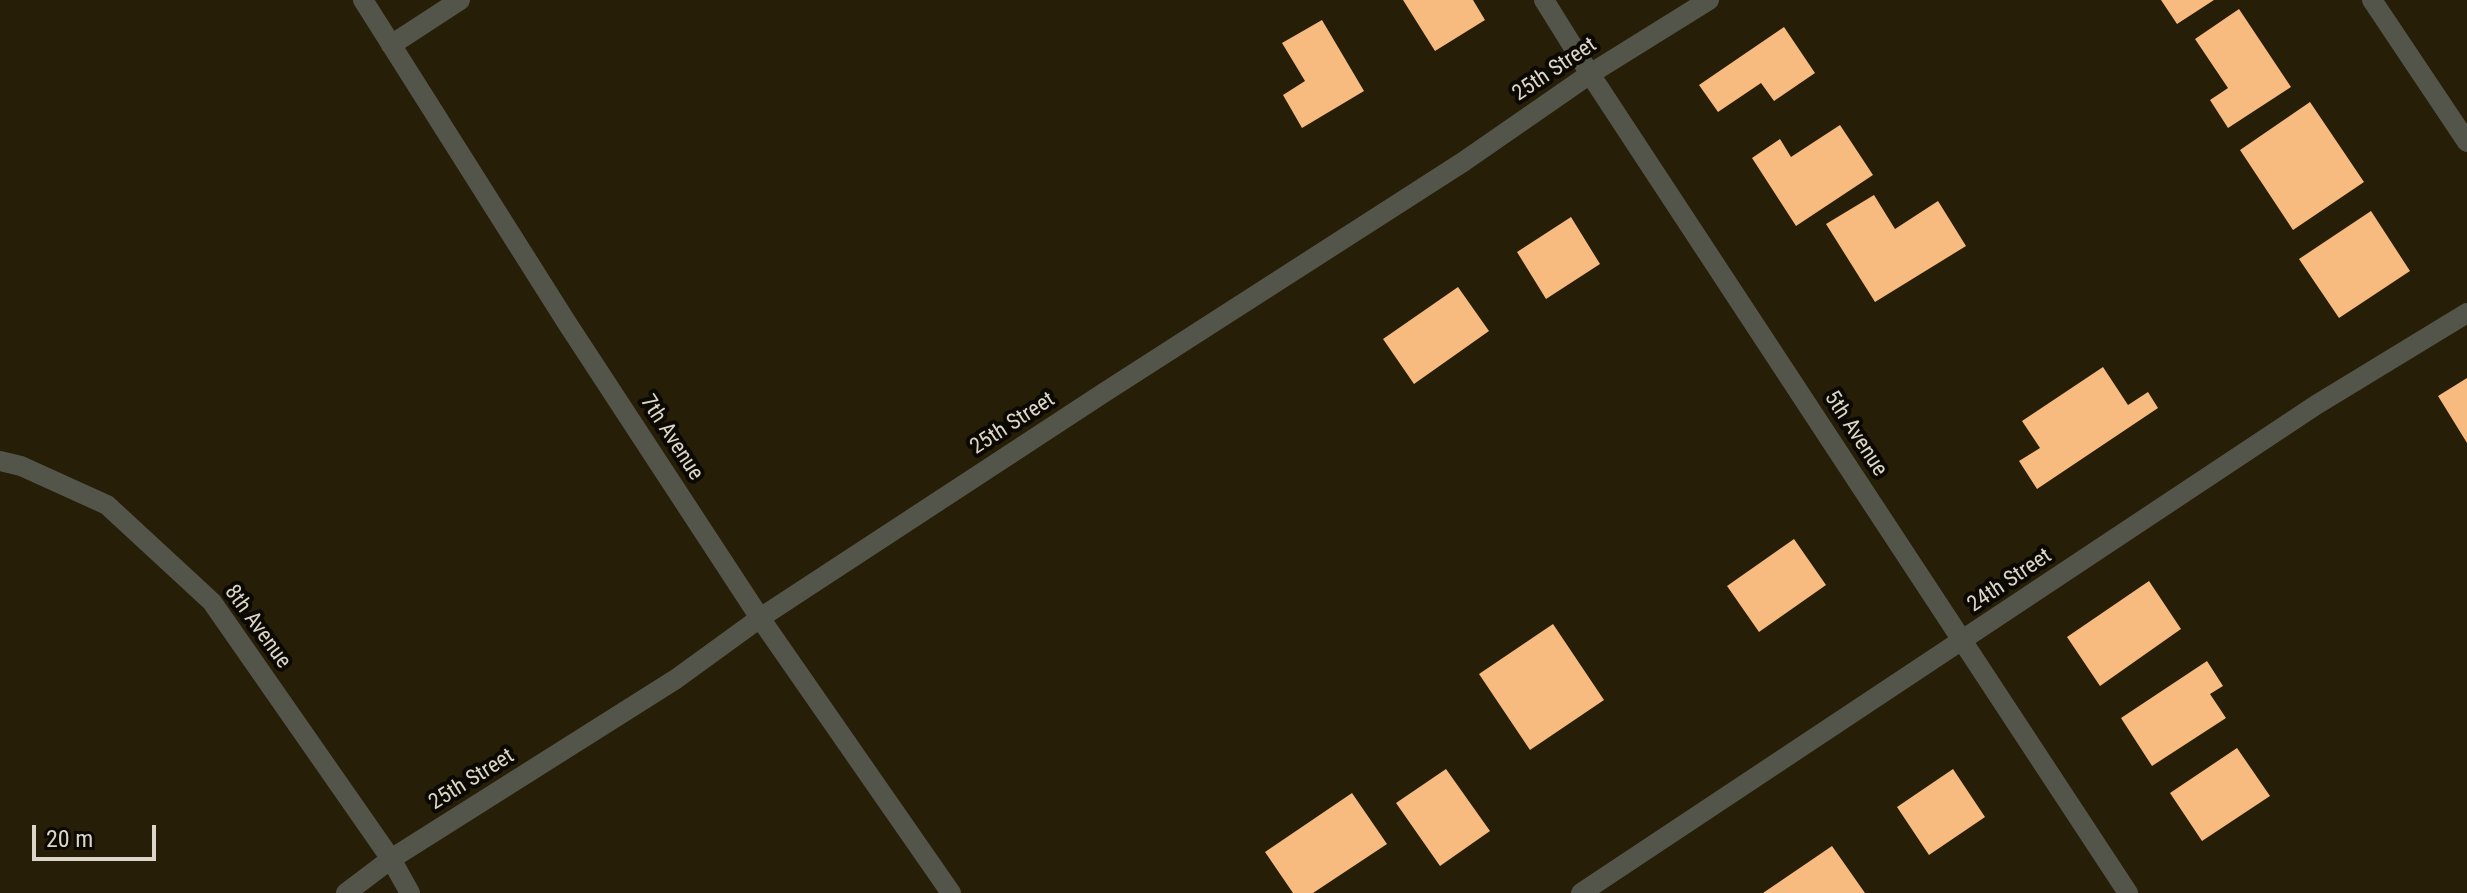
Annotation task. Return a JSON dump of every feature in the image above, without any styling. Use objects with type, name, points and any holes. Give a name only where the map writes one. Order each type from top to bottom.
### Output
[{"type":"street","name":"7th Avenue","points":[[363,0],[567,323],[760,618],[951,893]]},
{"type":"street","points":[[391,45],[460,0]]},
{"type":"street","name":"5th Avenue","points":[[1544,0],[2128,893]]},
{"type":"street","name":"25th Street","points":[[346,893],[391,859],[676,679],[760,618],[1463,162],[1590,74],[1709,0]]},
{"type":"street","points":[[2372,0],[2467,142]]},
{"type":"street","name":"24th Street","points":[[1581,893],[2316,405],[2467,313]]},
{"type":"street","name":"8th Avenue","points":[[0,461],[21,466],[107,505],[212,602],[391,859],[410,893]]},
{"type":"building","points":[[1403,0],[1473,0],[1485,20],[1435,51]]},
{"type":"building","points":[[2161,0],[2214,0],[2177,24]]},
{"type":"building","points":[[2239,9],[2291,87],[2228,128],[2210,100],[2228,88],[2195,39]]},
{"type":"building","points":[[1322,20],[1364,91],[1302,128],[1283,95],[1305,81],[1282,43]]},
{"type":"building","points":[[1784,27],[1815,73],[1774,101],[1761,83],[1718,112],[1699,85]]},
{"type":"building","points":[[2310,102],[2364,182],[2293,230],[2240,150]]},
{"type":"building","points":[[1840,125],[1873,175],[1796,226],[1752,158],[1780,139],[1791,157]]},
{"type":"building","points":[[1874,195],[1895,229],[1938,201],[1966,246],[1875,302],[1826,224]]},
{"type":"building","points":[[2371,211],[2410,271],[2339,318],[2299,259]]},
{"type":"building","points":[[1571,217],[1600,264],[1546,299],[1517,252]]},
{"type":"building","points":[[1458,287],[1489,331],[1414,384],[1383,339]]},
{"type":"building","points":[[2103,367],[2128,405],[2148,392],[2158,408],[2037,489],[2019,461],[2040,448],[2022,421]]},
{"type":"building","points":[[2467,378],[2467,443],[2438,396]]},
{"type":"building","points":[[1794,539],[1826,585],[1759,632],[1727,586]]},
{"type":"building","points":[[2149,581],[2181,629],[2100,686],[2067,637]]},
{"type":"building","points":[[1553,624],[1604,700],[1530,750],[1479,674]]},
{"type":"building","points":[[2207,661],[2223,686],[2210,694],[2226,718],[2152,766],[2121,718]]},
{"type":"building","points":[[2237,748],[2270,796],[2202,841],[2170,793]]},
{"type":"building","points":[[1446,769],[1490,831],[1440,866],[1396,803]]},
{"type":"building","points":[[1953,769],[1985,817],[1929,855],[1897,807]]},
{"type":"building","points":[[1352,793],[1387,844],[1313,893],[1293,893],[1265,852]]},
{"type":"building","points":[[1832,846],[1865,893],[1763,893]]}]
